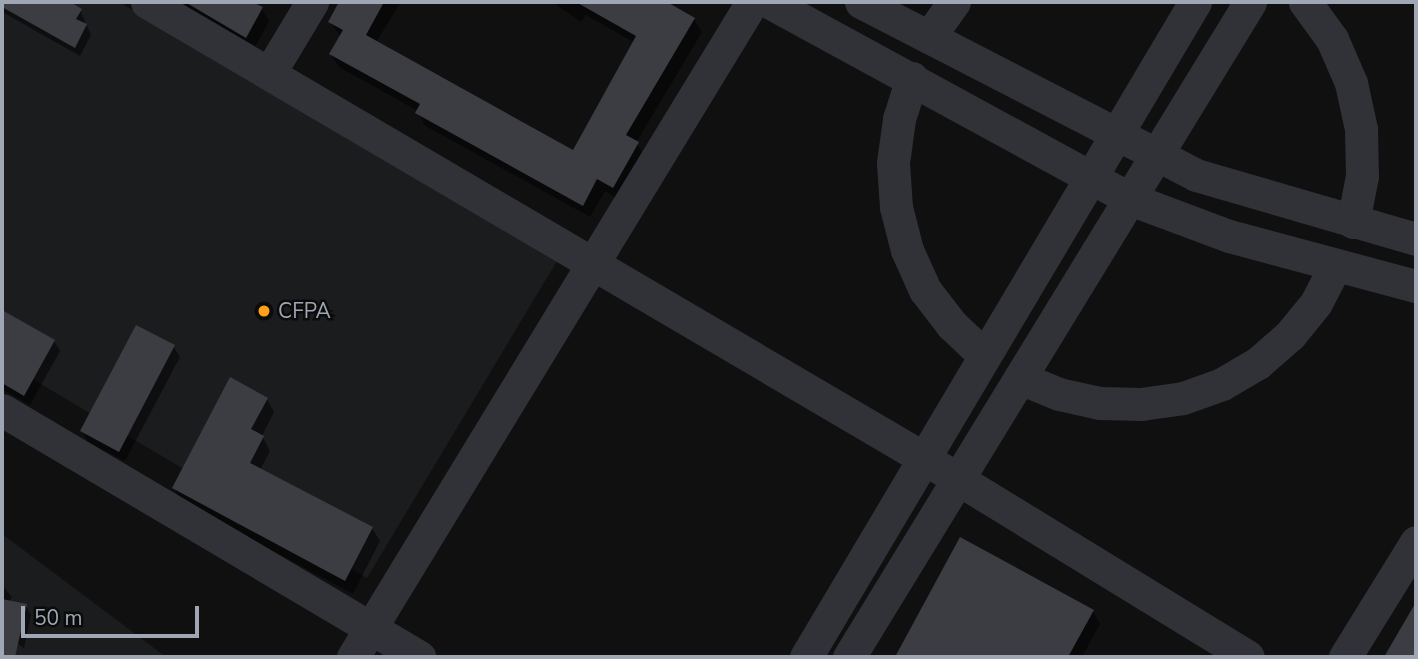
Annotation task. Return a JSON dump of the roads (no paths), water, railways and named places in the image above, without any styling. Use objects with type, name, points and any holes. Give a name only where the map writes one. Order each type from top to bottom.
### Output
[{"type":"street","points":[[147,2],[922,457],[1248,657]]},
{"type":"street","points":[[270,72],[312,2]]},
{"type":"street","points":[[353,657],[752,2]]},
{"type":"street","points":[[769,2],[912,78],[1130,200],[1217,232],[1416,286]]},
{"type":"street","points":[[862,2],[1154,156],[1241,190],[1416,239]]},
{"type":"street","points":[[929,37],[954,2]]},
{"type":"street","points":[[806,657],[1088,177],[1195,2]]},
{"type":"street","points":[[849,657],[1250,2]]},
{"type":"street","points":[[1305,2],[1332,39],[1351,83],[1361,129],[1362,164],[1353,222]]},
{"type":"street","points":[[912,78],[899,119],[893,163],[901,228],[925,290],[952,325],[984,355]]},
{"type":"street","points":[[1020,378],[1059,394],[1100,403],[1141,404],[1183,398],[1222,384],[1258,363],[1290,335],[1316,303],[1335,266]]},
{"type":"street","points":[[2,410],[419,657]]},
{"type":"street","points":[[1345,657],[1416,542]]},
{"type":"place","name":"CFPA","points":[[264,311]]}]
